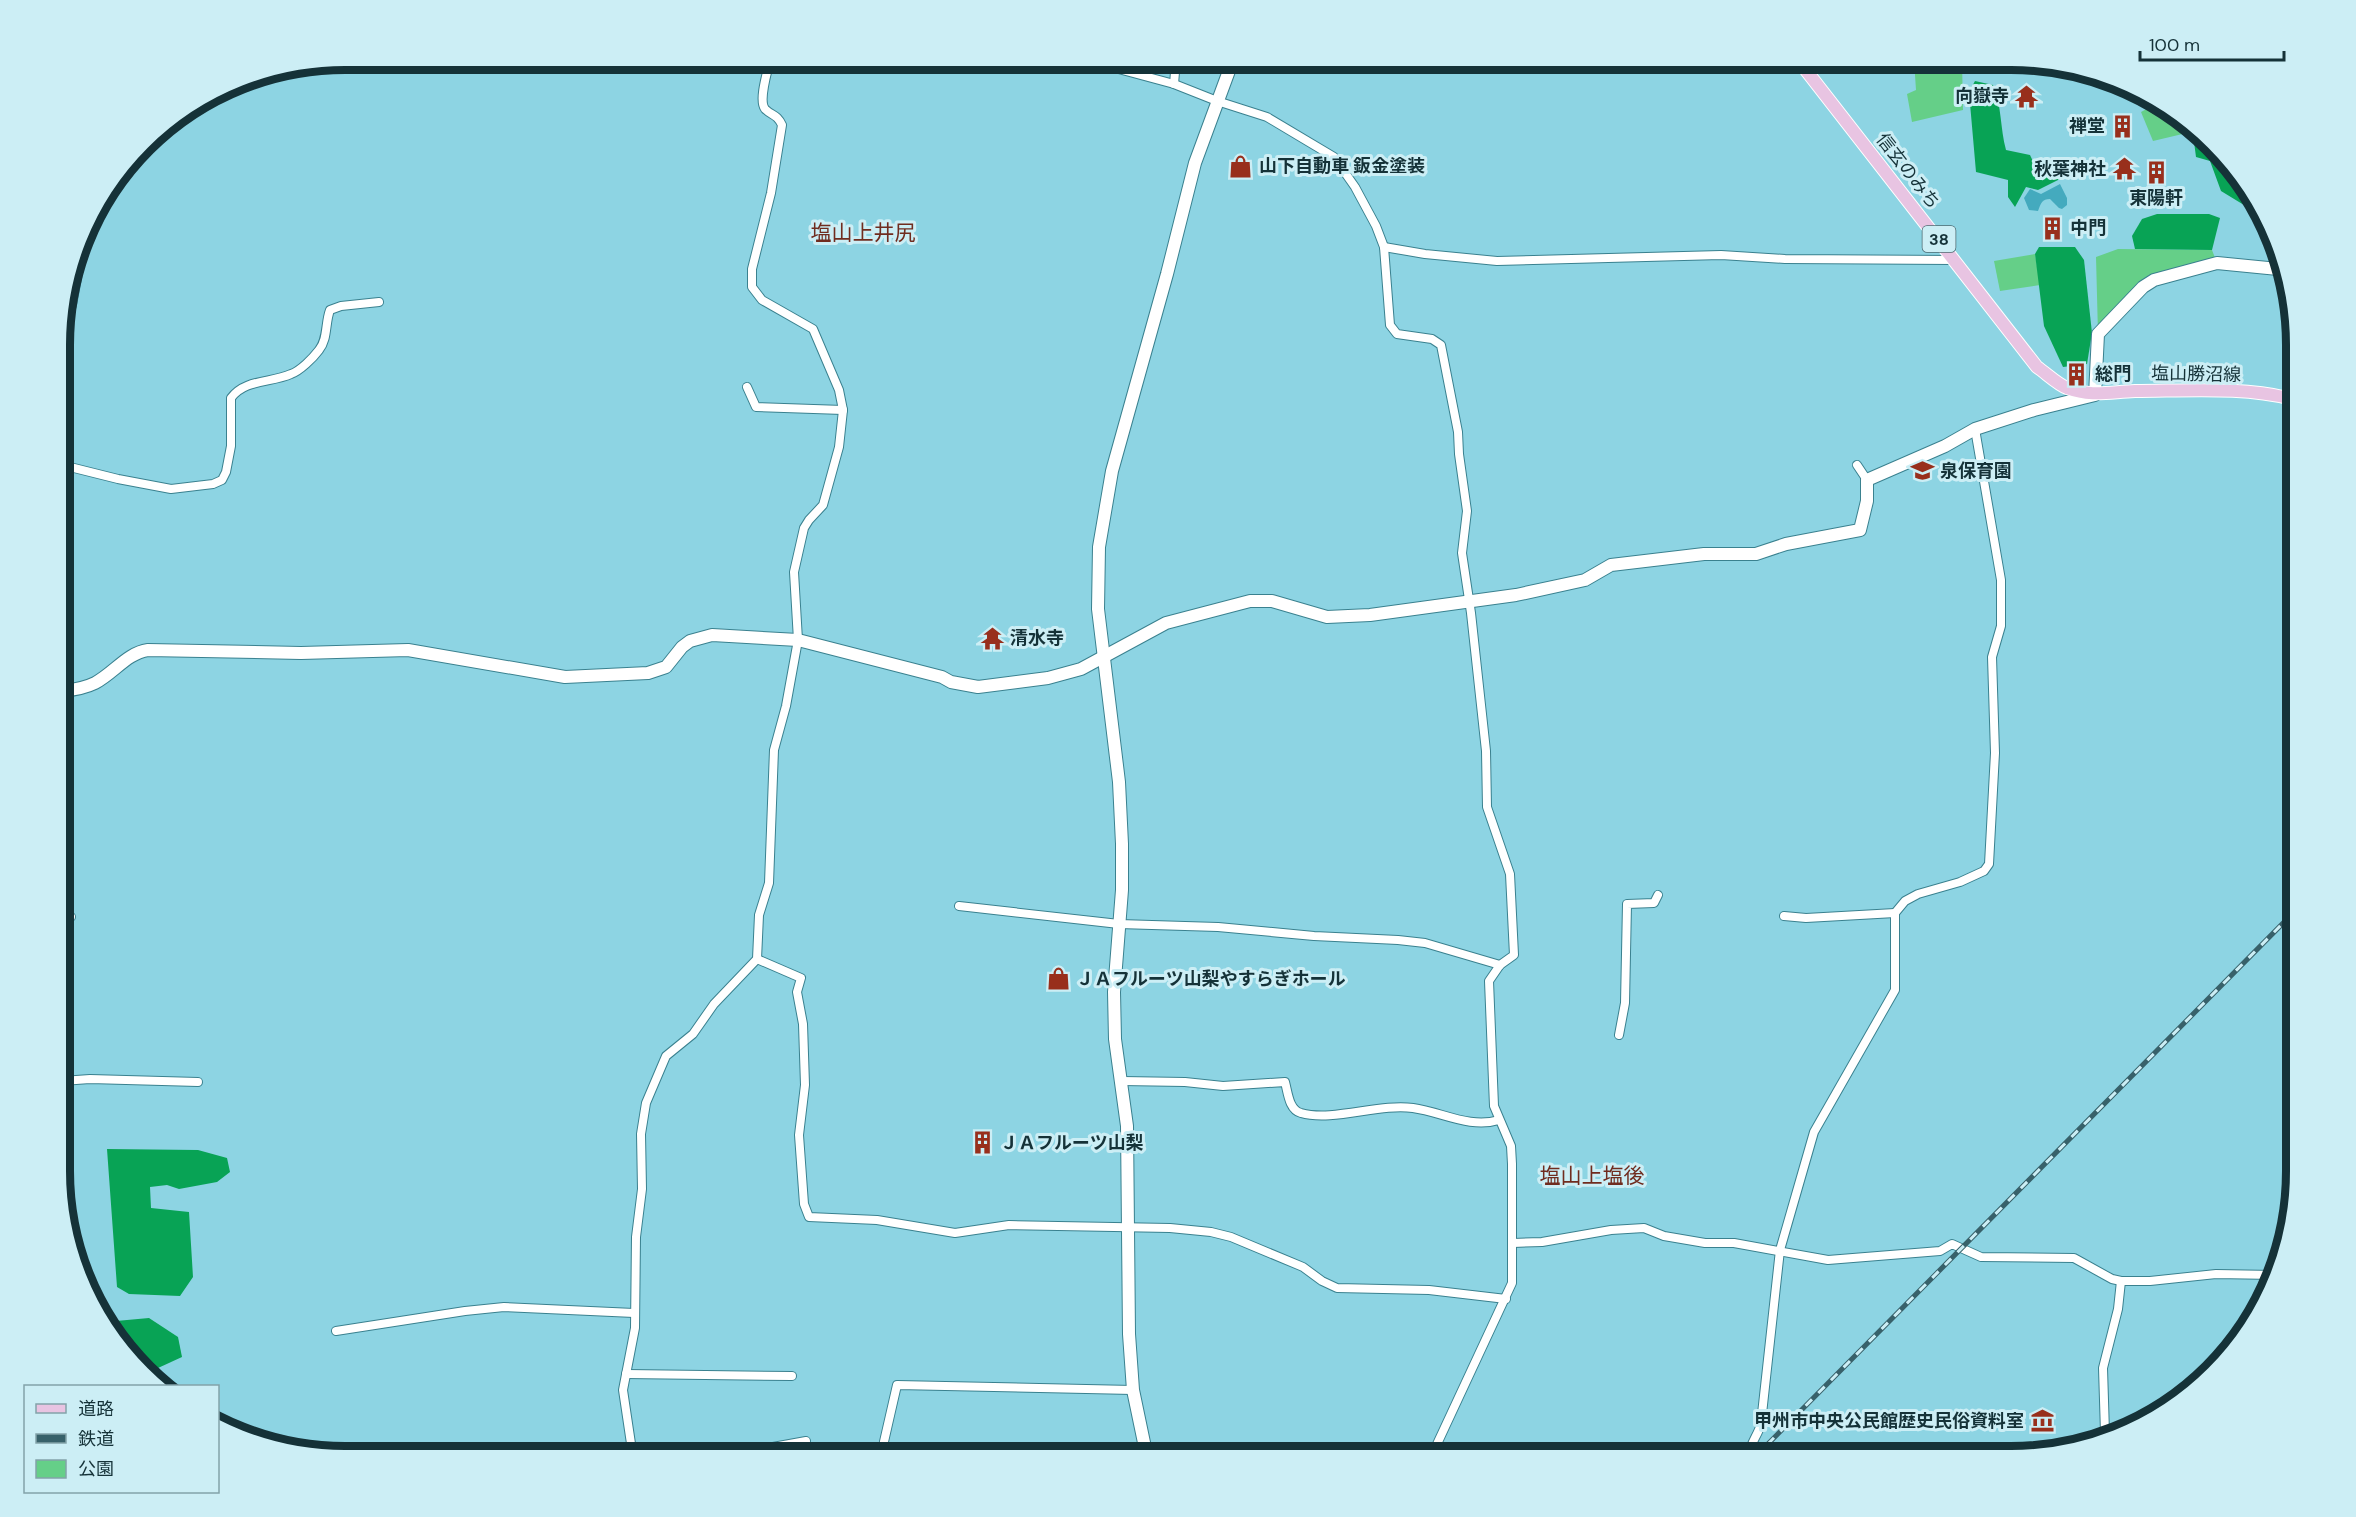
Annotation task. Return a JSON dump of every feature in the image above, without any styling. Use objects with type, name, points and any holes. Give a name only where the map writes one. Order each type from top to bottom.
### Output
[{"type":"main road","name":"信玄のみち","points":[[1806,70],[2037,367],[2064,387],[2095,395]]},
{"type":"main road","name":"塩山勝沼線","points":[[2095,395],[2133,391],[2205,390],[2286,398]]},
{"type":"street","points":[[631,1446],[623,1390],[634,1328],[636,1237],[642,1189],[640,1134],[646,1103],[666,1056],[693,1034],[714,1004],[757,959],[759,915],[769,883],[774,750],[786,706],[798,640],[794,572],[804,528],[823,505],[839,447],[843,410],[839,390],[813,329],[762,300],[752,287],[752,269],[771,193],[782,125],[779,117],[765,108],[763,104],[763,90],[768,70]]},
{"type":"street","points":[[1123,70],[1174,84],[1267,117],[1334,157],[1365,207],[1384,247],[1390,325],[1397,334],[1432,339],[1441,345],[1458,432],[1467,511],[1462,552],[1470,602],[1486,751],[1487,807],[1512,882],[1514,955],[1500,965],[1489,981],[1493,1053],[1492,1085],[1494,1106],[1510,1146],[1513,1243],[1512,1284],[1436,1446]]},
{"type":"street","points":[[1174,84],[1175,70]]},
{"type":"street","points":[[1145,1446],[1133,1390],[1129,1334],[1127,1126],[1115,1039],[1114,992],[1122,890],[1119,782],[1103,658],[1097,593],[1098,558],[1112,471],[1167,274],[1195,163],[1229,70]]},
{"type":"street","points":[[1384,247],[1425,254],[1497,261],[1721,255],[1785,259],[1956,260]]},
{"type":"street","points":[[1868,480],[1945,446],[1975,429],[2034,410],[2095,395],[2098,334],[2143,287],[2154,280],[2217,263],[2274,269]]},
{"type":"street","points":[[70,467],[171,489],[213,484],[222,480],[226,472],[231,446],[231,398],[235,392],[245,386],[294,374],[319,351],[325,341],[330,310],[340,306],[379,303]]},
{"type":"street","points":[[747,387],[756,407],[843,410]]},
{"type":"street","points":[[1751,1446],[1759,1432],[1761,1423],[1780,1250],[1814,1132],[1895,990],[1895,913],[1905,901],[1960,882],[1984,871],[1989,864],[1995,753],[1992,657],[2001,626],[2001,580],[1975,429]]},
{"type":"street","points":[[70,690],[94,684],[139,651],[148,650],[302,652],[408,650],[565,677],[660,671],[682,647],[700,637],[712,635],[798,640],[942,677],[951,682],[978,687],[1048,678],[1081,669],[1166,623],[1250,601],[1272,601],[1327,617],[1342,618],[1470,602],[1586,580],[1611,565],[1704,554],[1756,554],[1786,544],[1860,530],[1867,501],[1868,480],[1857,465]]},
{"type":"street","points":[[1619,1035],[1625,1003],[1627,904],[1654,903],[1658,895]]},
{"type":"street","points":[[959,906],[1119,924],[1218,927],[1314,936],[1398,940],[1425,943],[1500,965]]},
{"type":"street","points":[[1784,915],[1806,918],[1895,913]]},
{"type":"street","points":[[757,959],[801,978],[798,992],[803,1024],[805,1085],[799,1135],[804,1204],[809,1217],[877,1220],[955,1233],[1009,1225],[1170,1228],[1210,1232],[1231,1237],[1303,1267],[1322,1281],[1337,1288],[1429,1290],[1506,1299]]},
{"type":"street","points":[[70,1080],[198,1082]]},
{"type":"street","points":[[1122,1081],[1185,1082],[1223,1086],[1285,1082],[1292,1107],[1300,1113],[1323,1114],[1411,1108],[1467,1122],[1499,1120]]},
{"type":"street","points":[[1513,1243],[1542,1242],[1611,1230],[1644,1228],[1664,1236],[1705,1243],[1734,1243],[1828,1260],[1940,1251],[1952,1244],[1981,1257],[2074,1258],[2112,1279],[2121,1281],[2150,1281],[2216,1274],[2266,1275]]},
{"type":"street","points":[[2105,1430],[2103,1368],[2118,1309],[2121,1281]]},
{"type":"street","points":[[336,1331],[504,1307],[634,1313]]},
{"type":"street","points":[[626,1374],[792,1376]]},
{"type":"street","points":[[884,1446],[897,1385],[1133,1390]]},
{"type":"street","points":[[778,1446],[806,1441]]},
{"type":"green space","points":[[1915,70],[1962,70],[1963,110],[1912,122],[1907,94],[1916,90]]},
{"type":"green space","points":[[1975,81],[1993,85],[2006,150],[2030,155],[2037,170],[2057,174],[2060,179],[2038,190],[2026,187],[2015,207],[2008,197],[2008,180],[1976,172],[1969,92]]},
{"type":"green space","points":[[2149,108],[2185,133],[2153,141],[2141,112]]},
{"type":"green space","points":[[2194,141],[2229,178],[2249,208],[2221,191],[2210,161],[2196,157]]},
{"type":"green space","points":[[2157,214],[2209,214],[2220,218],[2212,250],[2135,249],[2132,236],[2142,219]]},
{"type":"green space","points":[[2039,247],[2075,247],[2084,260],[2092,333],[2087,364],[2063,367],[2044,326],[2035,254]]},
{"type":"green space","points":[[2118,249],[2212,250],[2217,263],[2154,280],[2098,334],[2096,257]]},
{"type":"green space","points":[[2035,254],[2040,285],[2000,291],[1994,261]]},
{"type":"green space","points":[[107,1149],[198,1150],[227,1158],[230,1172],[217,1182],[179,1189],[167,1185],[150,1187],[151,1208],[189,1212],[193,1277],[180,1296],[129,1294],[117,1287]]},
{"type":"green space","points":[[149,1318],[178,1337],[182,1357],[158,1368],[148,1363],[115,1321]]},
{"type":"water","points":[[2060,184],[2067,198],[2067,205],[2062,209],[2047,199],[2042,202],[2038,211],[2029,210],[2024,198],[2030,189],[2041,194]]},
{"type":"railway","points":[[1766,1446],[2286,920]]},
{"type":"place","name":"向嶽寺","points":[[2027,96]]},
{"type":"place","name":"禅堂","points":[[2123,126]]},
{"type":"place","name":"山下自動車 鈑金塗装","points":[[1241,166]]},
{"type":"place","name":"秋葉神社","points":[[2124,169]]},
{"type":"place","name":"東陽軒","points":[[2156,172]]},
{"type":"place","name":"中門","points":[[2052,228]]},
{"type":"place","name":"総門","points":[[2077,374]]},
{"type":"place","name":"泉保育園","points":[[1922,471]]},
{"type":"place","name":"清水寺","points":[[992,638]]},
{"type":"place","name":"ＪＡフルーツ山梨やすらぎホール","points":[[1058,979]]},
{"type":"place","name":"ＪＡフルーツ山梨","points":[[982,1143]]},
{"type":"place","name":"甲州市中央公民館歴史民俗資料室","points":[[2042,1421]]},
{"type":"district","name":"塩山上井尻","points":[[863,233]]},
{"type":"district","name":"塩山上塩後","points":[[1592,1176]]}]
